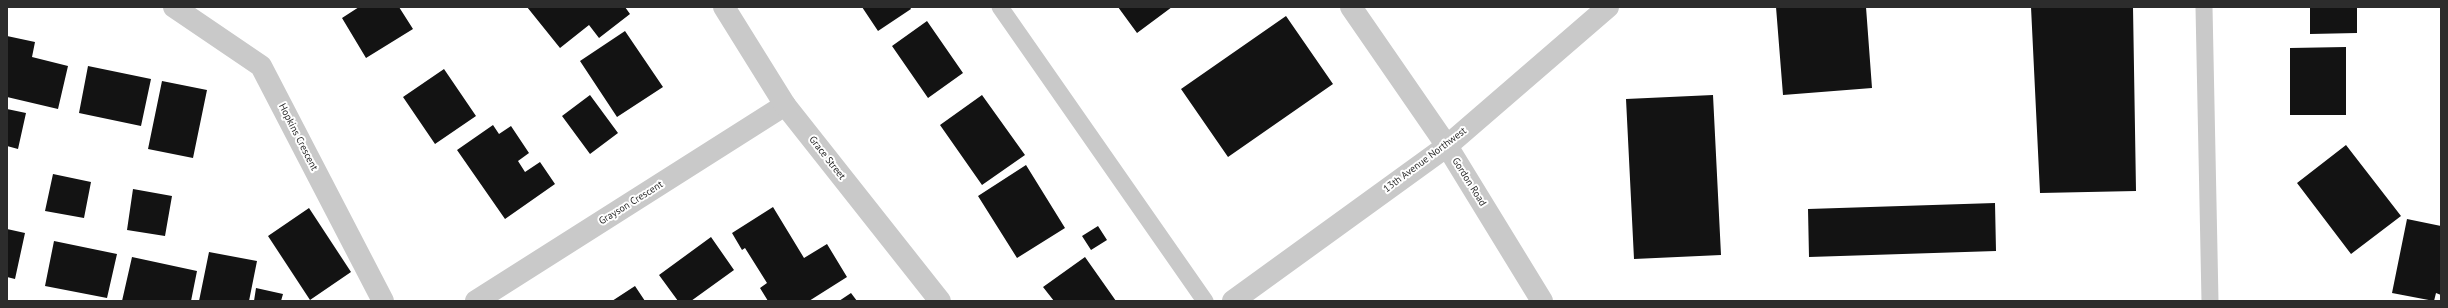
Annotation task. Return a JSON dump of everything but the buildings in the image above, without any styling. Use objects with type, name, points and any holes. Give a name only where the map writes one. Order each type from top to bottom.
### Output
[{"type":"street","name":"Hopkins Crescent","points":[[174,7],[261,66],[383,301]]},
{"type":"street","name":"Grace Street","points":[[724,7],[785,105],[940,301]]},
{"type":"street","name":"Gordon Road","points":[[1351,7],[1447,146],[1542,301]]},
{"type":"street","name":"13th Avenue Northwest","points":[[1233,301],[1447,146],[1608,7]]},
{"type":"street","name":"Grayson Crescent","points":[[476,301],[785,105]]},
{"type":"lane","points":[[1000,7],[1205,301]]},
{"type":"lane","points":[[2204,7],[2210,301]]}]
